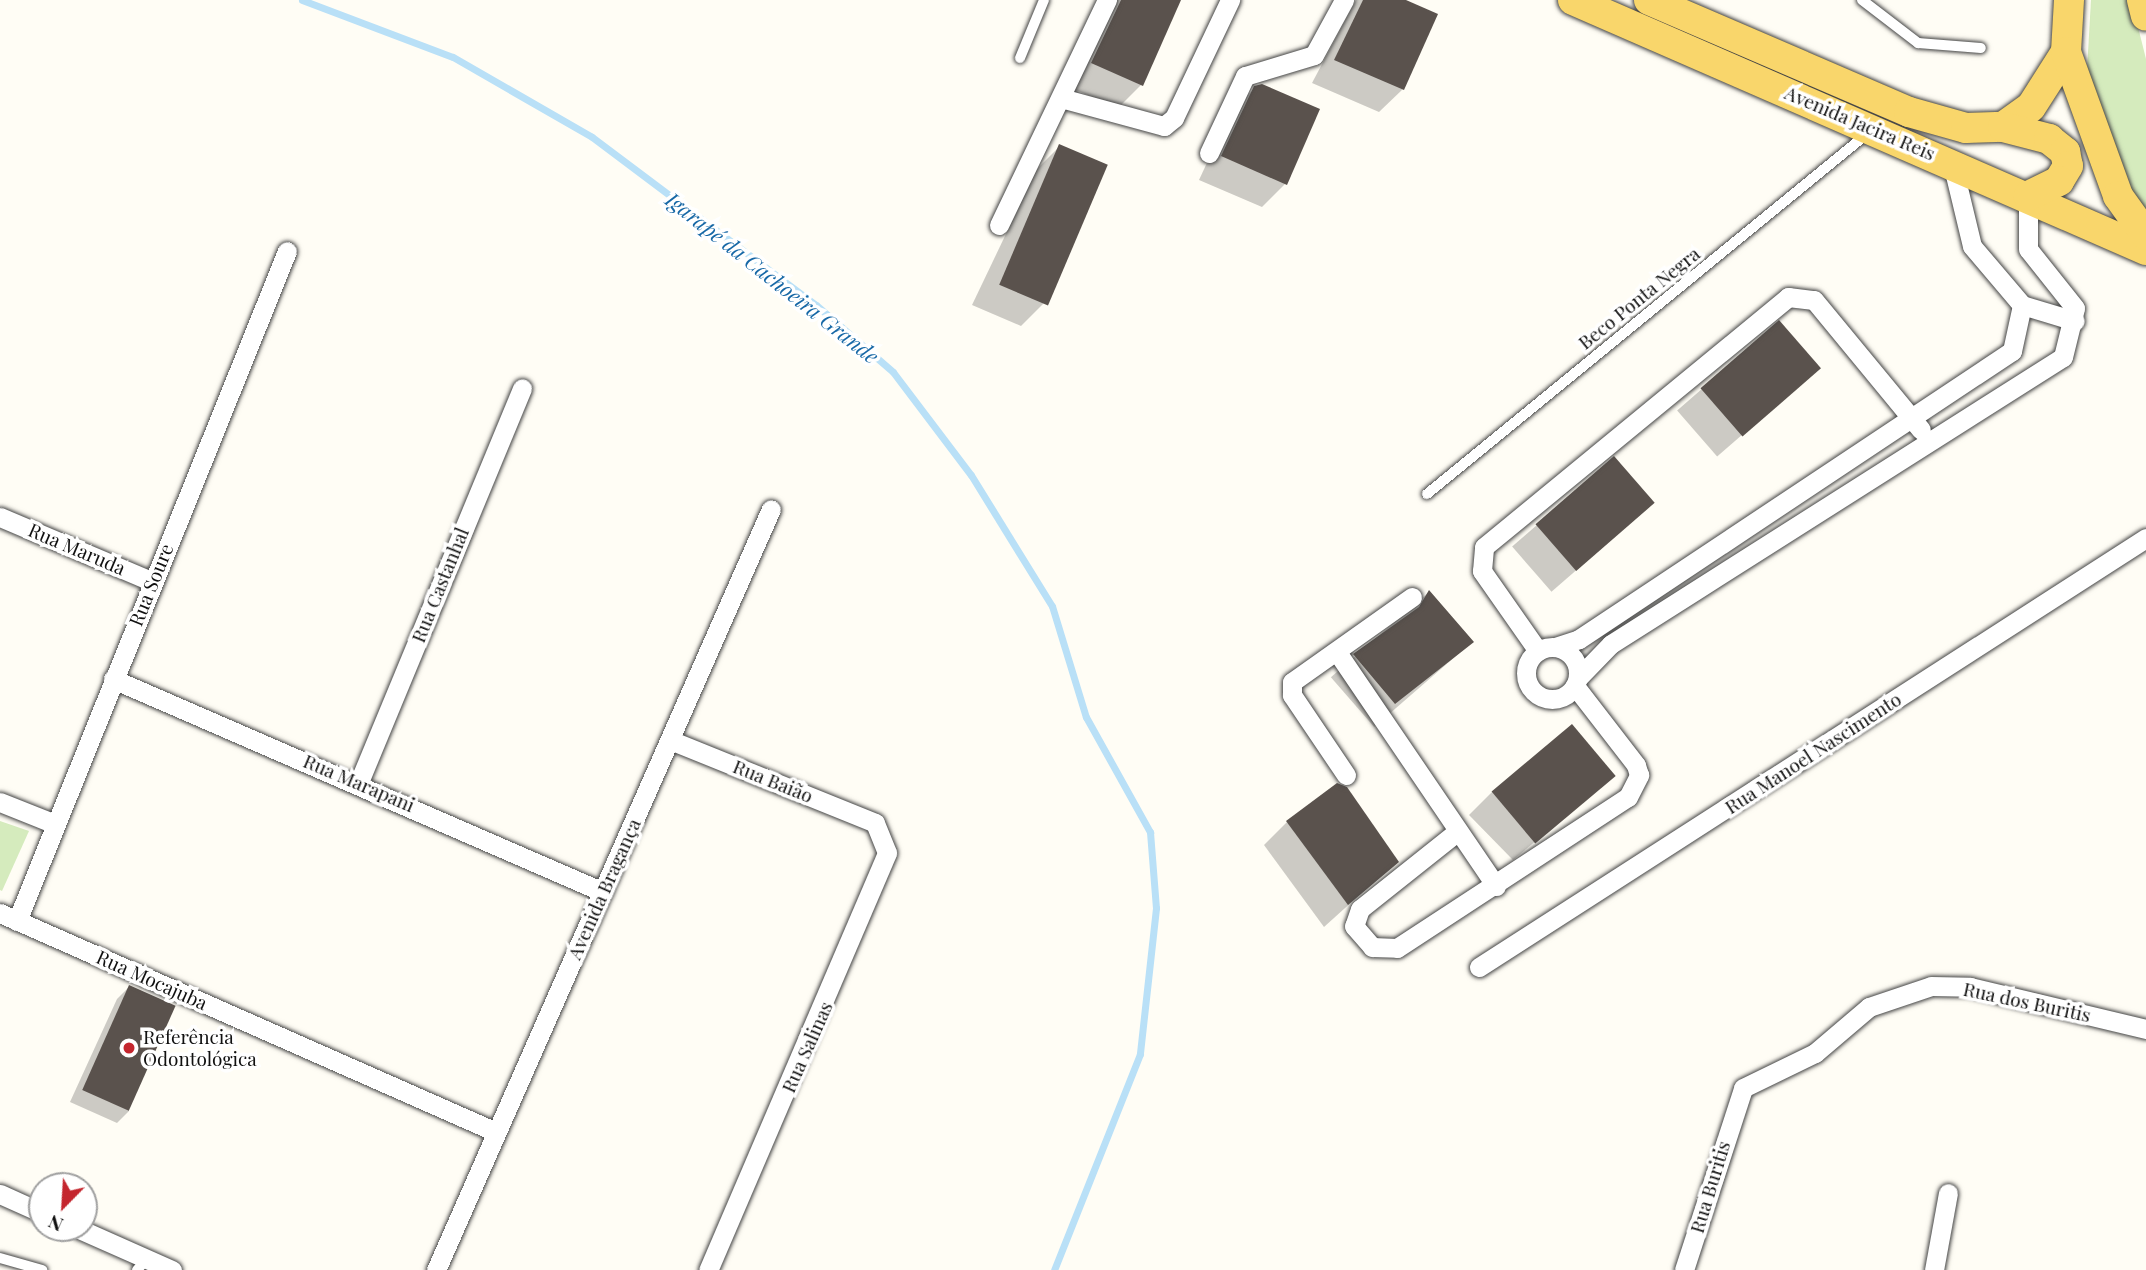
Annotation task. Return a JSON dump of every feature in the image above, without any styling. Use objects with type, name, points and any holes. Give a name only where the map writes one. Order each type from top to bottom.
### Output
[{"type":"main road","name":"Avenida Jacira Reis","points":[[1573,0],[1874,128],[2146,250]]},
{"type":"main road","name":"Avenida Jacira Reis","points":[[1649,0],[1939,123],[2003,127],[2049,139],[2065,152],[2068,166],[2059,181],[2028,196]]},
{"type":"main road","points":[[2069,0],[2066,52],[2118,196],[2146,235]]},
{"type":"main road","points":[[2142,0],[2146,16]]},
{"type":"main road","points":[[2003,127],[2045,92],[2066,52]]},
{"type":"street","points":[[999,225],[1107,0]]},
{"type":"street","points":[[1061,98],[1164,126],[1174,118],[1230,0]]},
{"type":"street","points":[[1209,153],[1245,76],[1314,55],[1344,0]]},
{"type":"street","points":[[1952,163],[1972,246],[2022,305],[2075,321]]},
{"type":"street","points":[[2022,305],[2012,351],[1914,420],[1578,639],[1546,649],[1526,673],[1537,695],[1554,700],[1577,682],[1611,644],[2063,357],[2075,321],[2069,297],[2028,249],[2028,196]]},
{"type":"street","name":"Rua Soure","points":[[9,917],[55,824],[287,251]]},
{"type":"street","points":[[1458,831],[1360,909],[1354,926],[1372,947],[1397,948],[1496,886],[1636,787],[1636,765],[1577,682],[1576,661],[1546,649],[1482,571],[1484,547],[1788,297],[1814,300],[1931,442]]},
{"type":"street","name":"Rua Castanhal","points":[[359,782],[522,388]]},
{"type":"street","name":"Avenida Bragança","points":[[436,1270],[771,509]]},
{"type":"street","name":"Rua Maruda","points":[[0,517],[153,582]]},
{"type":"street","name":"Rua Manoel Nascimento","points":[[1479,967],[2146,538]]},
{"type":"street","points":[[1346,775],[1290,687],[1412,597]]},
{"type":"street","points":[[1336,652],[1496,886]]},
{"type":"street","name":"Rua Marapani","points":[[113,679],[359,782],[603,892]]},
{"type":"street","name":"Rua Baião","points":[[670,740],[875,823]]},
{"type":"street","points":[[0,802],[55,824]]},
{"type":"street","name":"Rua Salinas","points":[[708,1270],[884,874],[884,835],[875,823]]},
{"type":"street","name":"Rua Mocajuba","points":[[9,917],[496,1132]]},
{"type":"street","name":"Rua dos Buritis","points":[[1736,1103],[1756,1077],[1815,1053],[1869,1007],[1931,986],[1970,987],[2146,1029]]},
{"type":"street","name":"Rua Buritis","points":[[1684,1270],[1736,1103]]},
{"type":"street","points":[[1934,1270],[1948,1193]]},
{"type":"street","points":[[0,1194],[28,1207]]},
{"type":"street","points":[[98,1240],[142,1264],[172,1270]]},
{"type":"lane","points":[[1020,58],[1044,0]]},
{"type":"lane","points":[[1862,0],[1918,43],[1981,48]]},
{"type":"lane","name":"Beco Ponta Negra","points":[[1427,494],[1874,128]]},
{"type":"lane","points":[[0,1258],[42,1270]]},
{"type":"green space","points":[[2091,0],[2130,0],[2137,23],[2146,59],[2146,210],[2132,190],[2087,70]]},
{"type":"green space","points":[[0,821],[29,831],[2,891],[0,890]]},
{"type":"building","points":[[1121,0],[1181,0],[1143,86],[1091,63]]},
{"type":"building","points":[[1363,0],[1406,0],[1438,14],[1404,90],[1334,60]]},
{"type":"building","points":[[1262,84],[1320,109],[1287,185],[1221,156],[1254,86]]},
{"type":"building","points":[[1059,144],[1108,165],[1048,306],[999,285]]},
{"type":"building","points":[[1779,320],[1821,368],[1742,437],[1701,388]]},
{"type":"building","points":[[1614,456],[1655,503],[1576,571],[1536,524]]},
{"type":"building","points":[[1429,590],[1474,642],[1395,704],[1353,654],[1419,607]]},
{"type":"building","points":[[1572,724],[1616,776],[1535,844],[1492,791]]},
{"type":"building","points":[[1337,783],[1347,787],[1399,862],[1348,905],[1286,821]]},
{"type":"building","name":"Referência Odontológica","points":[[129,985],[176,1006],[129,1111],[82,1090]]},
{"type":"waterway","name":"Igarapé da Cachoeira Grande","points":[[302,0],[453,57],[592,137],[816,305],[893,372],[971,475],[1052,606],[1086,717],[1150,832],[1156,908],[1140,1054],[1054,1270]]},
{"type":"place","name":"Referência Odontológica","points":[[129,1048]]}]
